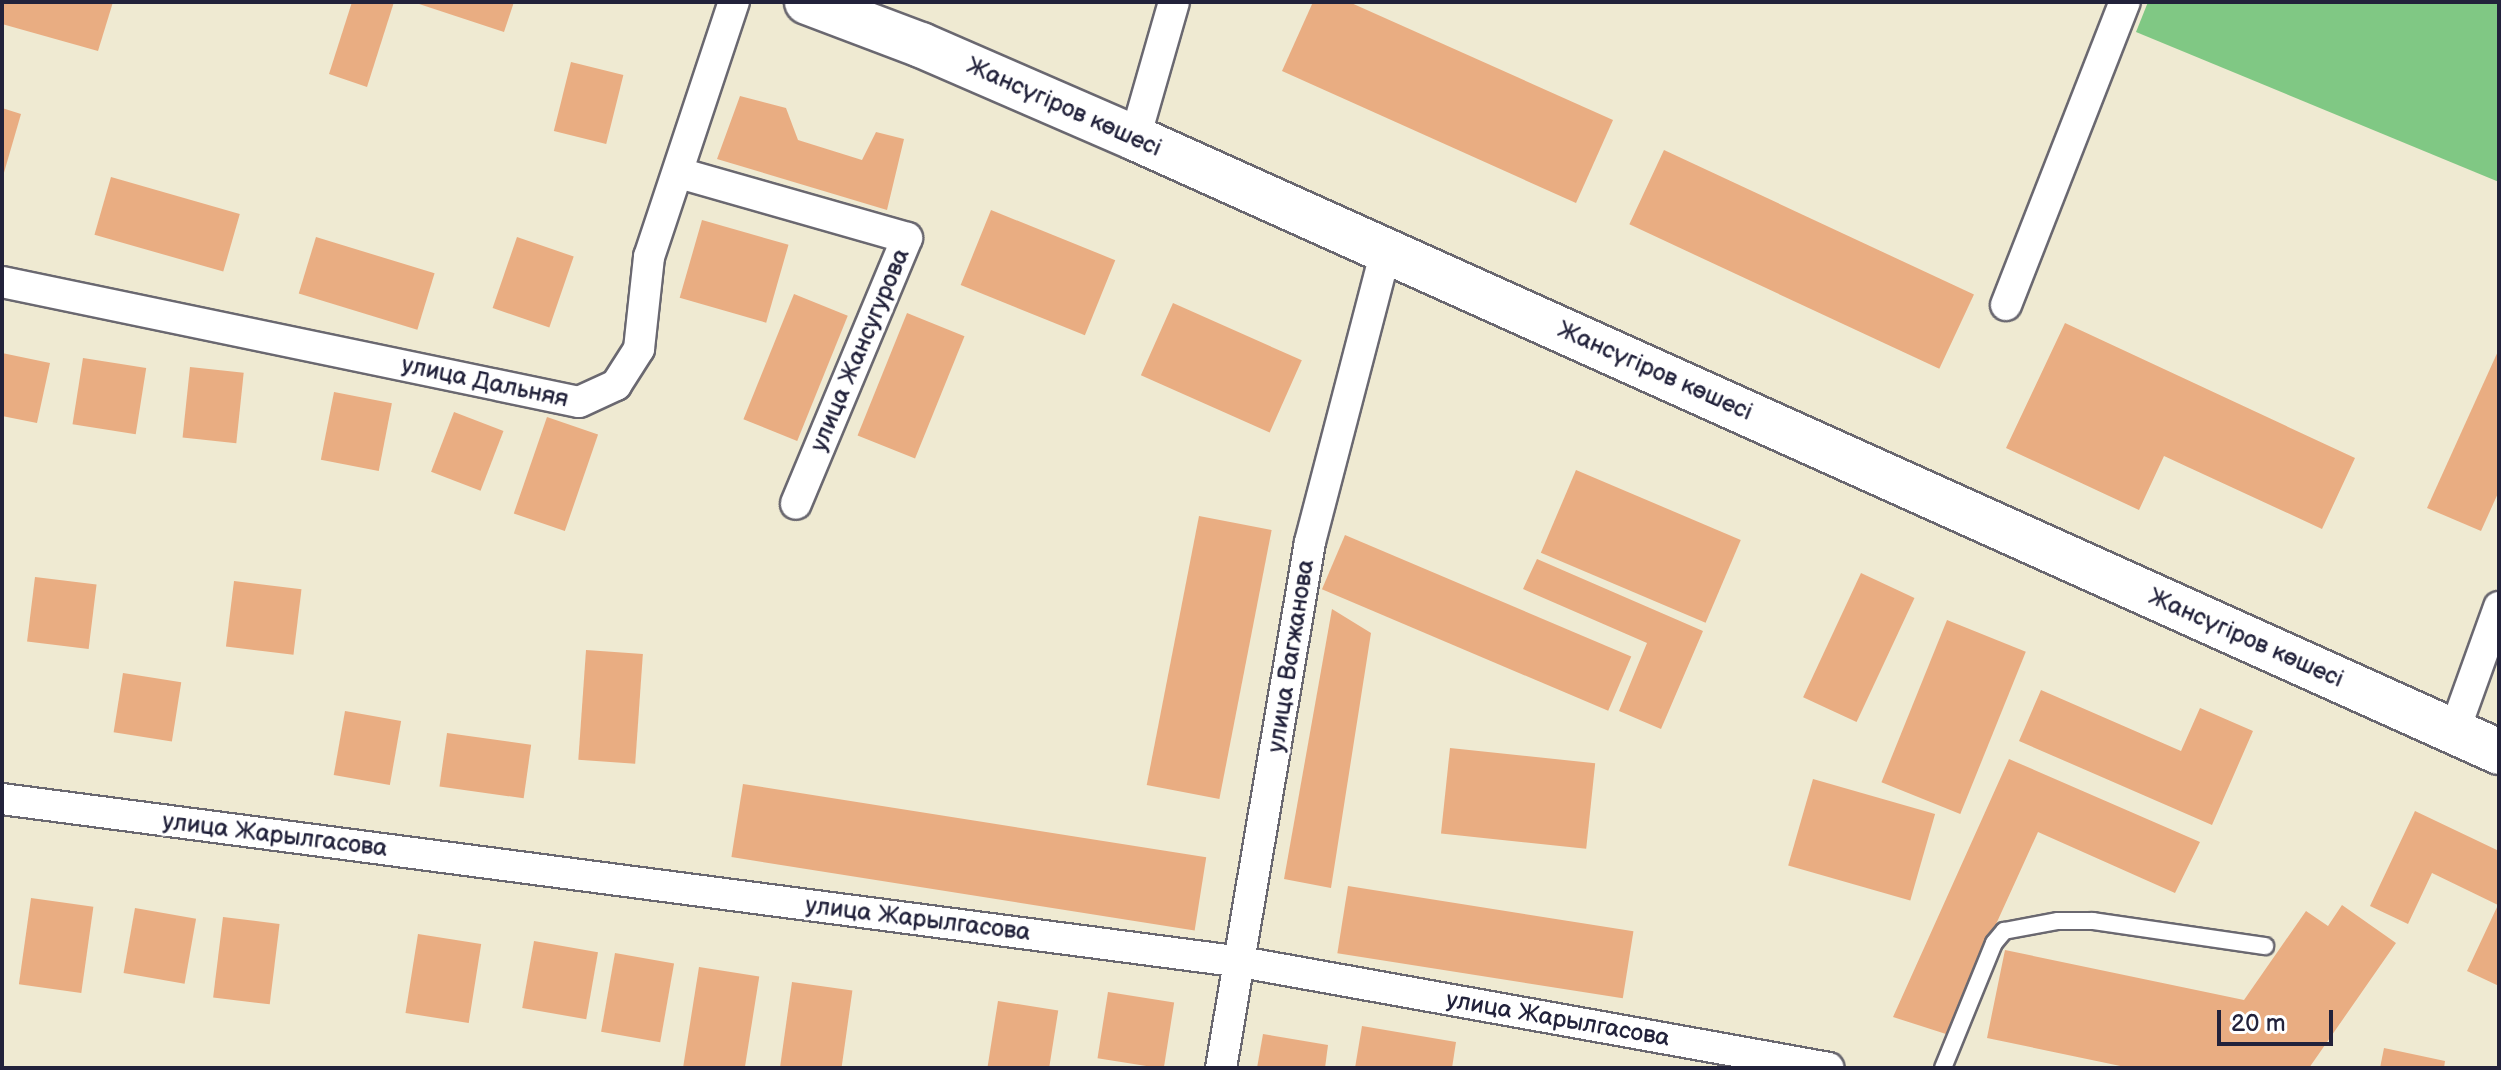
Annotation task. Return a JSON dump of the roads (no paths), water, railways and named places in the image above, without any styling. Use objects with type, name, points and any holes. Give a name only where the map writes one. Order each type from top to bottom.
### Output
[{"type":"main road","name":"Жансүгіров көшесі","points":[[807,2],[921,45],[1135,138],[2499,752]]},
{"type":"street","name":"улица Дальняя","points":[[2,282],[579,402],[616,385],[639,349],[649,257],[734,2]]},
{"type":"street","points":[[1135,138],[1174,2]]},
{"type":"street","points":[[2006,305],[2125,2]]},
{"type":"street","name":"улица Жансугурова","points":[[679,173],[907,238],[796,504]]},
{"type":"street","name":"улица Вагжанова","points":[[1221,1068],[1310,542],[1386,250]]},
{"type":"street","points":[[2454,732],[2497,617]]},
{"type":"street","name":"улица Жарылгасова","points":[[2,799],[1241,962],[1829,1068]]},
{"type":"lane","points":[[1943,1068],[1994,943],[2004,931],[2058,921],[2093,921],[2265,946]]}]
